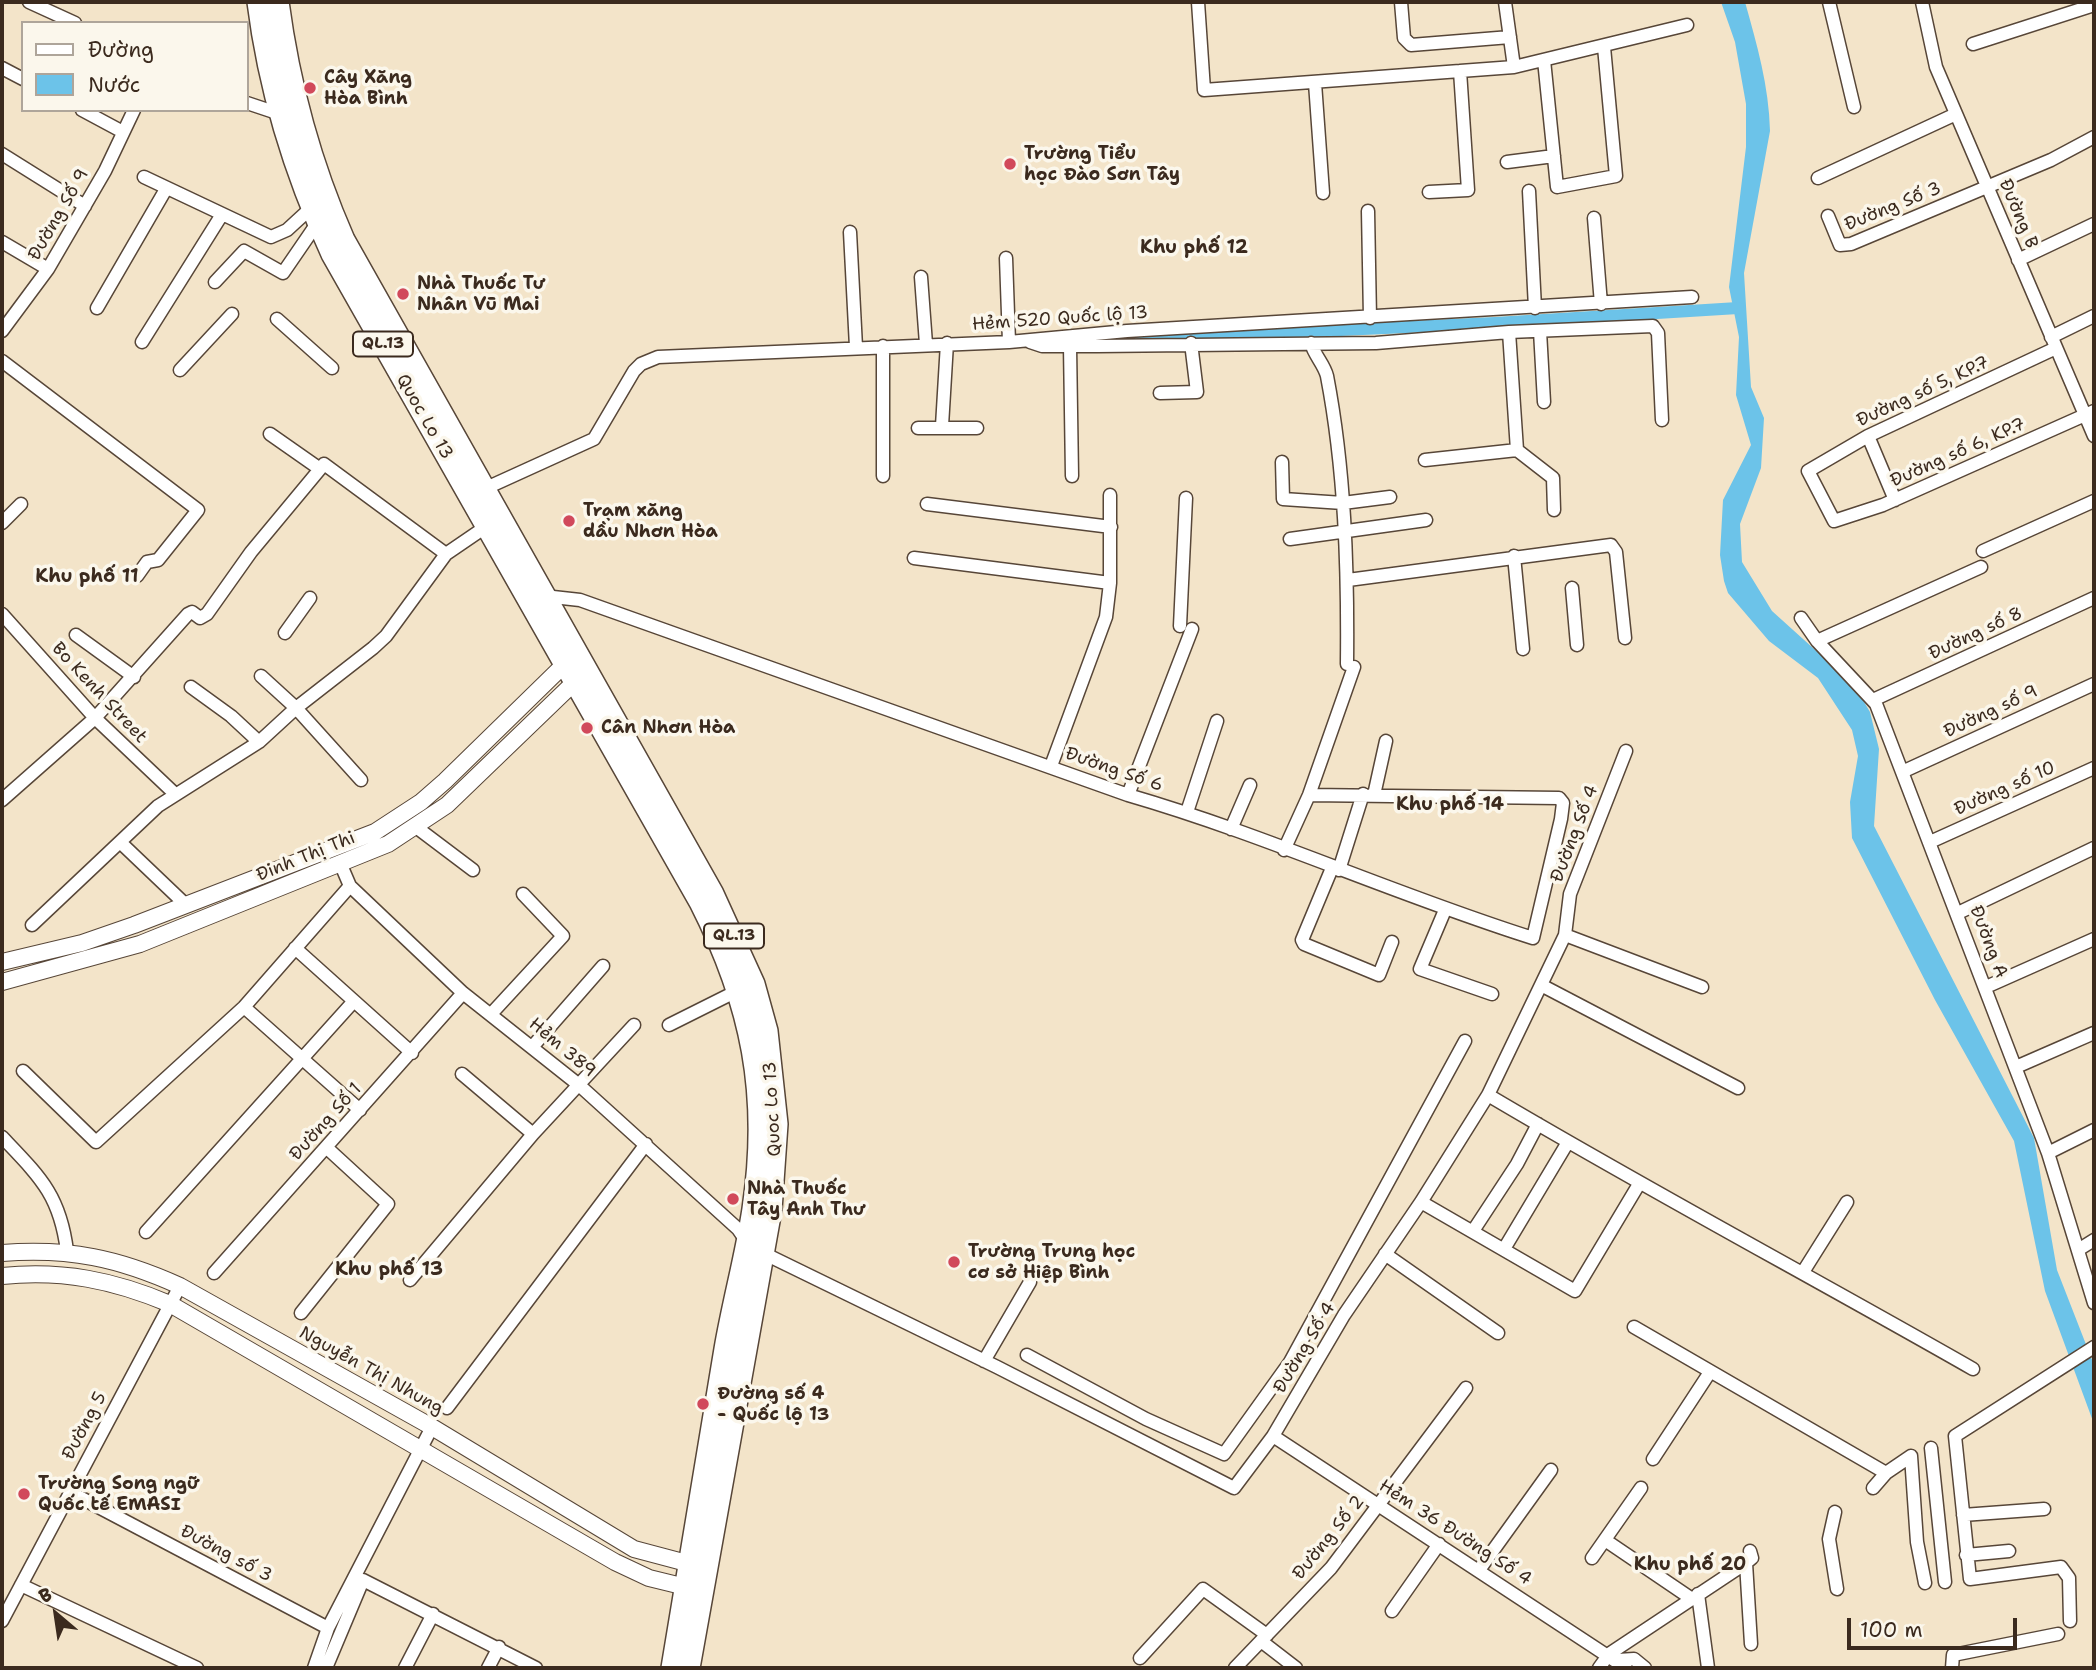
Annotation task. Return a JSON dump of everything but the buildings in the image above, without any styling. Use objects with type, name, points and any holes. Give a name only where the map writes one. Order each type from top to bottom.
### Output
[{"type":"highway","name":"Quoc Lo 13","points":[[258,2],[280,114],[315,214],[353,292],[487,526],[713,894],[754,984],[767,1031],[777,1124],[771,1210],[755,1247]]},
{"type":"highway","name":"Quoc Lo 13","points":[[278,2],[295,99],[321,189],[344,240],[544,596],[576,667],[700,902],[739,990],[755,1058],[761,1122],[755,1247],[694,1589],[672,1668]]},
{"type":"highway","name":"Quoc Lo 13","points":[[690,1668],[694,1589]]},
{"type":"street","points":[[29,2],[71,21]]},
{"type":"street","points":[[1198,2],[1203,90],[1514,67],[1687,25]]},
{"type":"street","points":[[1401,2],[1404,38],[1410,45],[1510,37]]},
{"type":"street","points":[[1505,2],[1514,67]]},
{"type":"street","points":[[1829,2],[1854,107]]},
{"type":"street","name":"Đường B","points":[[1922,2],[1936,67],[2054,343],[2090,413],[2094,436]]},
{"type":"street","points":[[1973,44],[2089,5]]},
{"type":"street","points":[[1544,60],[1557,187],[1615,176],[1604,47]]},
{"type":"street","points":[[2,68],[21,78]]},
{"type":"street","points":[[1429,192],[1468,190],[1460,71]]},
{"type":"street","points":[[1315,83],[1323,193]]},
{"type":"street","points":[[248,103],[280,114]]},
{"type":"street","points":[[86,112],[123,132]]},
{"type":"street","name":"Đường Số 9","points":[[2,331],[48,269],[85,206],[133,112]]},
{"type":"street","points":[[1818,178],[1956,114]]},
{"type":"street","points":[[1987,187],[2051,160],[2094,137]]},
{"type":"street","points":[[2,154],[85,206]]},
{"type":"street","points":[[1507,162],[1554,156]]},
{"type":"street","points":[[144,177],[221,216],[271,237],[315,214]]},
{"type":"street","name":"Đường Số 3","points":[[1828,216],[1840,246],[1851,244],[1987,187]]},
{"type":"street","points":[[97,308],[166,189]]},
{"type":"street","points":[[1529,191],[1535,308]]},
{"type":"street","points":[[1368,211],[1370,318]]},
{"type":"street","points":[[215,282],[244,251],[283,273],[315,214]]},
{"type":"street","points":[[142,342],[221,216]]},
{"type":"street","points":[[1594,218],[1601,304]]},
{"type":"street","points":[[2018,260],[2094,224]]},
{"type":"street","points":[[850,232],[856,347]]},
{"type":"street","points":[[2,242],[48,269]]},
{"type":"street","points":[[1006,258],[1009,342]]},
{"type":"street","points":[[921,277],[926,344]]},
{"type":"street","name":"Hẻm 520 Quốc lộ 13","points":[[484,489],[594,439],[635,371],[649,359],[697,354],[1009,342],[1692,297]]},
{"type":"street","points":[[180,370],[232,314]]},
{"type":"street","name":"Đường số 5, KP.7","points":[[1834,522],[1808,471],[1868,436],[2054,343],[2094,316]]},
{"type":"street","points":[[277,319],[332,368]]},
{"type":"street","points":[[1024,340],[1042,346],[1376,343],[1509,332],[1657,328],[1662,420]]},
{"type":"street","points":[[1540,331],[1544,401]]},
{"type":"street","points":[[1509,332],[1517,450]]},
{"type":"street","points":[[942,426],[947,343]]},
{"type":"street","points":[[1160,393],[1197,392],[1191,343]]},
{"type":"street","points":[[1284,850],[1309,795],[1350,665],[1343,503],[1326,373],[1311,343]]},
{"type":"street","points":[[883,346],[883,476]]},
{"type":"street","points":[[1070,346],[1072,476]]},
{"type":"street","points":[[2,361],[198,510],[158,560],[148,562],[137,576]]},
{"type":"street","name":"Đường số 6, KP.7","points":[[1834,522],[1895,500],[2090,413]]},
{"type":"street","points":[[918,428],[977,428]]},
{"type":"street","points":[[270,434],[322,466],[446,554]]},
{"type":"street","points":[[1868,436],[1895,500]]},
{"type":"street","points":[[1425,460],[1517,450],[1553,478],[1554,510]]},
{"type":"street","points":[[1282,462],[1283,499],[1343,503],[1390,496]]},
{"type":"street","points":[[4,794],[95,718],[188,614],[192,612],[200,618],[207,614],[251,552],[322,466]]},
{"type":"street","points":[[1051,766],[1106,617],[1110,583],[1110,495]]},
{"type":"street","points":[[1128,795],[1186,627],[1186,498]]},
{"type":"street","points":[[1983,551],[2094,501]]},
{"type":"street","points":[[2,523],[21,504]]},
{"type":"street","points":[[927,504],[1111,527]]},
{"type":"street","points":[[1290,539],[1426,520]]},
{"type":"street","points":[[32,925],[174,793],[259,742],[296,708],[386,636],[446,554],[487,526]]},
{"type":"street","points":[[1348,580],[1514,556],[1615,547],[1625,638]]},
{"type":"street","points":[[1514,556],[1523,649]]},
{"type":"street","points":[[914,558],[1110,583]]},
{"type":"street","points":[[1817,641],[1981,567]]},
{"type":"street","points":[[1572,588],[1577,645]]},
{"type":"street","name":"Đường Số 6","points":[[544,596],[580,600],[1128,795],[1186,812],[1445,909],[1533,938],[1561,819],[1563,803],[1559,798],[1369,794]]},
{"type":"street","points":[[285,633],[310,598]]},
{"type":"street","name":"Đường số 8","points":[[1873,701],[2094,598]]},
{"type":"street","name":"Bo Kenh Street","points":[[2,614],[95,718],[174,793]]},
{"type":"street","name":"Đường A","points":[[1801,618],[1817,641],[1873,701],[1958,913],[2048,1153],[2094,1303]]},
{"type":"street","points":[[76,635],[134,677]]},
{"type":"street","name":"Đinh Thị Thi","points":[[2,982],[140,944],[388,844],[416,827],[465,789],[576,667]]},
{"type":"street","name":"Đinh Thị Thi","points":[[2,962],[82,943],[335,849],[393,821],[446,781],[576,667]]},
{"type":"street","points":[[261,676],[296,708],[361,780]]},
{"type":"street","name":"Đường số 9","points":[[1902,772],[2094,684]]},
{"type":"street","points":[[191,687],[231,716],[259,742]]},
{"type":"street","points":[[1186,812],[1216,722]]},
{"type":"street","points":[[1386,741],[1369,794],[1302,940],[1304,944],[1379,975],[1392,942]]},
{"type":"street","name":"Đường Số 4","points":[[755,1247],[1234,1488],[1273,1436],[1345,1315],[1421,1202],[1488,1095],[1565,935],[1570,894],[1626,751]]},
{"type":"street","name":"Đường số 10","points":[[1930,842],[2094,768]]},
{"type":"street","points":[[1231,829],[1250,785]]},
{"type":"street","points":[[1309,795],[1369,794]]},
{"type":"street","points":[[416,827],[473,870]]},
{"type":"street","points":[[121,843],[186,905]]},
{"type":"street","points":[[1958,913],[2094,848]]},
{"type":"street","points":[[23,1071],[96,1143],[244,1007],[350,886],[341,865]]},
{"type":"street","name":"Hẻm 389","points":[[350,886],[463,993],[492,1013],[579,1085],[755,1247]]},
{"type":"street","points":[[492,1013],[563,936],[523,894]]},
{"type":"street","points":[[1445,909],[1420,969],[1492,994]]},
{"type":"street","points":[[1565,935],[1702,987]]},
{"type":"street","points":[[1986,987],[2094,939]]},
{"type":"street","points":[[295,948],[412,1053]]},
{"type":"street","points":[[533,1046],[603,966]]},
{"type":"street","points":[[1541,985],[1738,1088]]},
{"type":"street","points":[[668,1025],[739,990]]},
{"type":"street","name":"Đường Số 1","points":[[214,1273],[463,993]]},
{"type":"street","points":[[146,1232],[354,1001]]},
{"type":"street","points":[[244,1007],[360,1110]]},
{"type":"street","points":[[410,1280],[533,1134],[634,1025]]},
{"type":"street","points":[[2016,1067],[2094,1033]]},
{"type":"street","points":[[1027,1355],[1146,1419],[1224,1454],[1290,1362],[1465,1041]]},
{"type":"street","points":[[462,1074],[533,1134]]},
{"type":"street","points":[[1488,1095],[1639,1184],[1803,1272],[1973,1369]]},
{"type":"street","points":[[1473,1231],[1538,1124]]},
{"type":"street","points":[[2048,1153],[2094,1130]]},
{"type":"street","points":[[2,1137],[43,1179],[53,1195],[60,1213],[67,1251]]},
{"type":"street","points":[[1504,1249],[1568,1142]]},
{"type":"street","points":[[447,1408],[646,1144]]},
{"type":"street","points":[[301,1313],[388,1203],[327,1148]]},
{"type":"street","points":[[1421,1202],[1575,1291],[1639,1184]]},
{"type":"street","points":[[1803,1272],[1847,1202]]},
{"type":"street","points":[[2078,1250],[2094,1240]]},
{"type":"street","name":"Nguyễn Thị Nhung","points":[[2,1253],[67,1251],[138,1267],[180,1286],[432,1427],[634,1549],[698,1566]]},
{"type":"street","points":[[1385,1254],[1498,1333]]},
{"type":"street","points":[[2,1276],[31,1273],[88,1276],[132,1288],[170,1304],[615,1562],[649,1578],[694,1589]]},
{"type":"street","points":[[984,1361],[1030,1282]]},
{"type":"street","name":"Đường 5","points":[[2,1621],[180,1286]]},
{"type":"street","points":[[1634,1327],[1886,1473]]},
{"type":"street","points":[[2070,1621],[2069,1578],[2064,1569],[2031,1570],[1972,1581],[1966,1555],[1955,1436],[2094,1347]]},
{"type":"street","points":[[1653,1459],[1710,1372]]},
{"type":"street","name":"Đường Số 2","points":[[1235,1668],[1331,1568],[1466,1388]]},
{"type":"street","points":[[1133,1437],[1146,1419]]},
{"type":"street","points":[[314,1668],[328,1628],[432,1427]]},
{"type":"street","name":"Hẻm 36 Đường Số 4","points":[[1273,1436],[1617,1661],[1634,1659],[1645,1668]]},
{"type":"street","points":[[1931,1448],[1945,1583]]},
{"type":"street","points":[[1873,1488],[1886,1473],[1911,1456],[1917,1542],[1925,1583]]},
{"type":"street","points":[[1479,1570],[1551,1470]]},
{"type":"street","points":[[1592,1558],[1641,1488]]},
{"type":"street","name":"Đường số 3","points":[[70,1492],[328,1628]]},
{"type":"street","points":[[1963,1515],[2044,1509]]},
{"type":"street","points":[[1835,1512],[1829,1539],[1837,1589]]},
{"type":"street","points":[[1605,1540],[1695,1596],[1709,1668]]},
{"type":"street","points":[[1392,1611],[1440,1544]]},
{"type":"street","points":[[1966,1555],[2009,1551]]},
{"type":"street","points":[[1599,1668],[1617,1661],[1695,1596],[1748,1557],[1751,1644]]},
{"type":"street","points":[[326,1668],[363,1580],[536,1668]]},
{"type":"street","points":[[21,1585],[197,1668]]},
{"type":"street","points":[[1140,1658],[1203,1589],[1264,1638],[1296,1668]]},
{"type":"street","points":[[405,1668],[433,1614]]},
{"type":"street","points":[[1952,1668],[1953,1655],[2058,1633]]},
{"type":"street","points":[[488,1668],[499,1647]]},
{"type":"water","points":[[1721,2],[1745,2],[1765,82],[1770,131],[1744,273],[1751,387],[1764,418],[1761,468],[1740,524],[1742,562],[1772,611],[1854,685],[1870,712],[1879,749],[1874,826],[2034,1138],[2057,1270],[2094,1365],[2094,1424],[2045,1291],[2014,1141],[1935,1000],[1852,838],[1850,802],[1858,756],[1852,730],[1818,678],[1769,641],[1728,593],[1724,581],[1720,555],[1723,500],[1751,445],[1736,395],[1739,337],[1729,287],[1746,147],[1746,104],[1735,42]]},
{"type":"waterway","points":[[1099,341],[1495,323],[1738,308]]},
{"type":"place","name":"Cây Xăng Hòa Bình","points":[[310,88]]},
{"type":"place","name":"Trường Tiểu học Đào Sơn Tây","points":[[1010,164]]},
{"type":"place","name":"Nhà Thuốc Tư Nhân Vū Mai","points":[[403,294]]},
{"type":"place","name":"Trạm xăng dầu Nhơn Hòa","points":[[569,521]]},
{"type":"place","name":"Cân Nhơn Hòa","points":[[587,728]]},
{"type":"place","name":"Nhà Thuốc Tây Anh Thư","points":[[733,1199]]},
{"type":"place","name":"Trường Trung học cơ sở Hiệp Bình","points":[[954,1262]]},
{"type":"place","name":"Đường số 4 - Quốc lộ 13","points":[[703,1404]]},
{"type":"place","name":"Trường Song ngữ Quốc tế EMASI","points":[[24,1494]]},
{"type":"district","name":"Khu phố 12","points":[[1194,248]]},
{"type":"district","name":"Khu phố 11","points":[[87,577]]},
{"type":"district","name":"Khu phố 14","points":[[1450,805]]},
{"type":"district","name":"Khu phố 13","points":[[389,1270]]},
{"type":"district","name":"Khu phố 20","points":[[1690,1565]]}]
